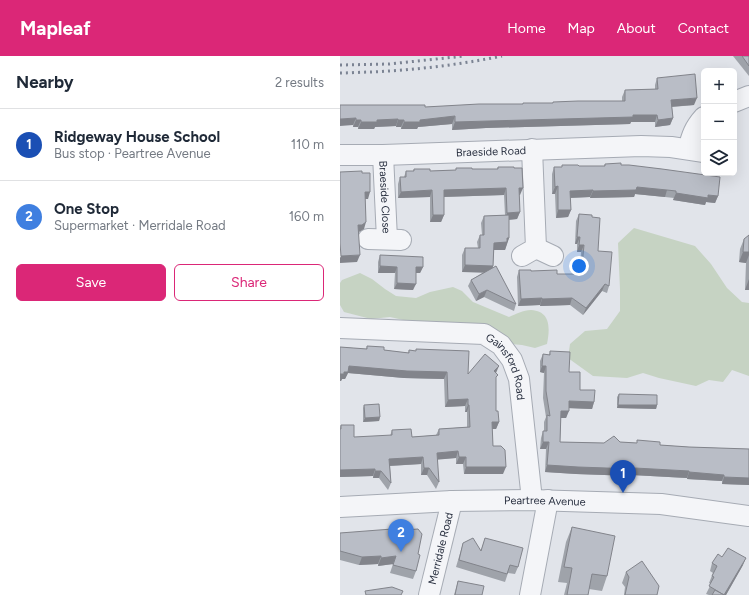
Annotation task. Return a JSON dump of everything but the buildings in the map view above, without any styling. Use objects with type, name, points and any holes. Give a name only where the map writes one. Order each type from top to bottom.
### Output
[{"type":"street","points":[[737,101],[749,96]]},
{"type":"street","points":[[696,150],[691,135],[701,120]]},
{"type":"street","name":"Braeside Road","points":[[340,155],[383,155],[641,146],[696,150]]},
{"type":"street","points":[[532,149],[537,253]]},
{"type":"street","name":"Braeside Close","points":[[383,155],[386,240]]},
{"type":"street","name":"Gainsford Road","points":[[340,328],[484,334],[501,345],[512,360],[519,379],[540,500],[530,595]]},
{"type":"street","name":"Peartree Avenue","points":[[340,507],[540,500],[661,504],[749,516]]},
{"type":"street","name":"Merridale Road","points":[[429,595],[452,502]]},
{"type":"green space","points":[[634,228],[695,246],[711,264],[727,288],[742,302],[749,303],[749,376],[732,370],[723,382],[709,380],[696,386],[643,373],[627,378],[593,376],[568,358],[570,344],[585,331],[607,329],[620,311],[618,243]]},
{"type":"green space","points":[[360,273],[372,279],[396,296],[416,298],[430,292],[453,287],[462,291],[473,302],[509,317],[520,312],[531,310],[538,311],[546,317],[548,322],[549,332],[547,344],[535,348],[390,317],[371,319],[344,312],[340,305],[340,283],[342,280]]},
{"type":"railway","points":[[340,65],[389,64],[465,56]]},
{"type":"railway","points":[[340,73],[420,68],[502,56]]},
{"type":"place","name":"Ridgeway House School","points":[[623,493]]},
{"type":"place","name":"One Stop","points":[[401,552]]}]
